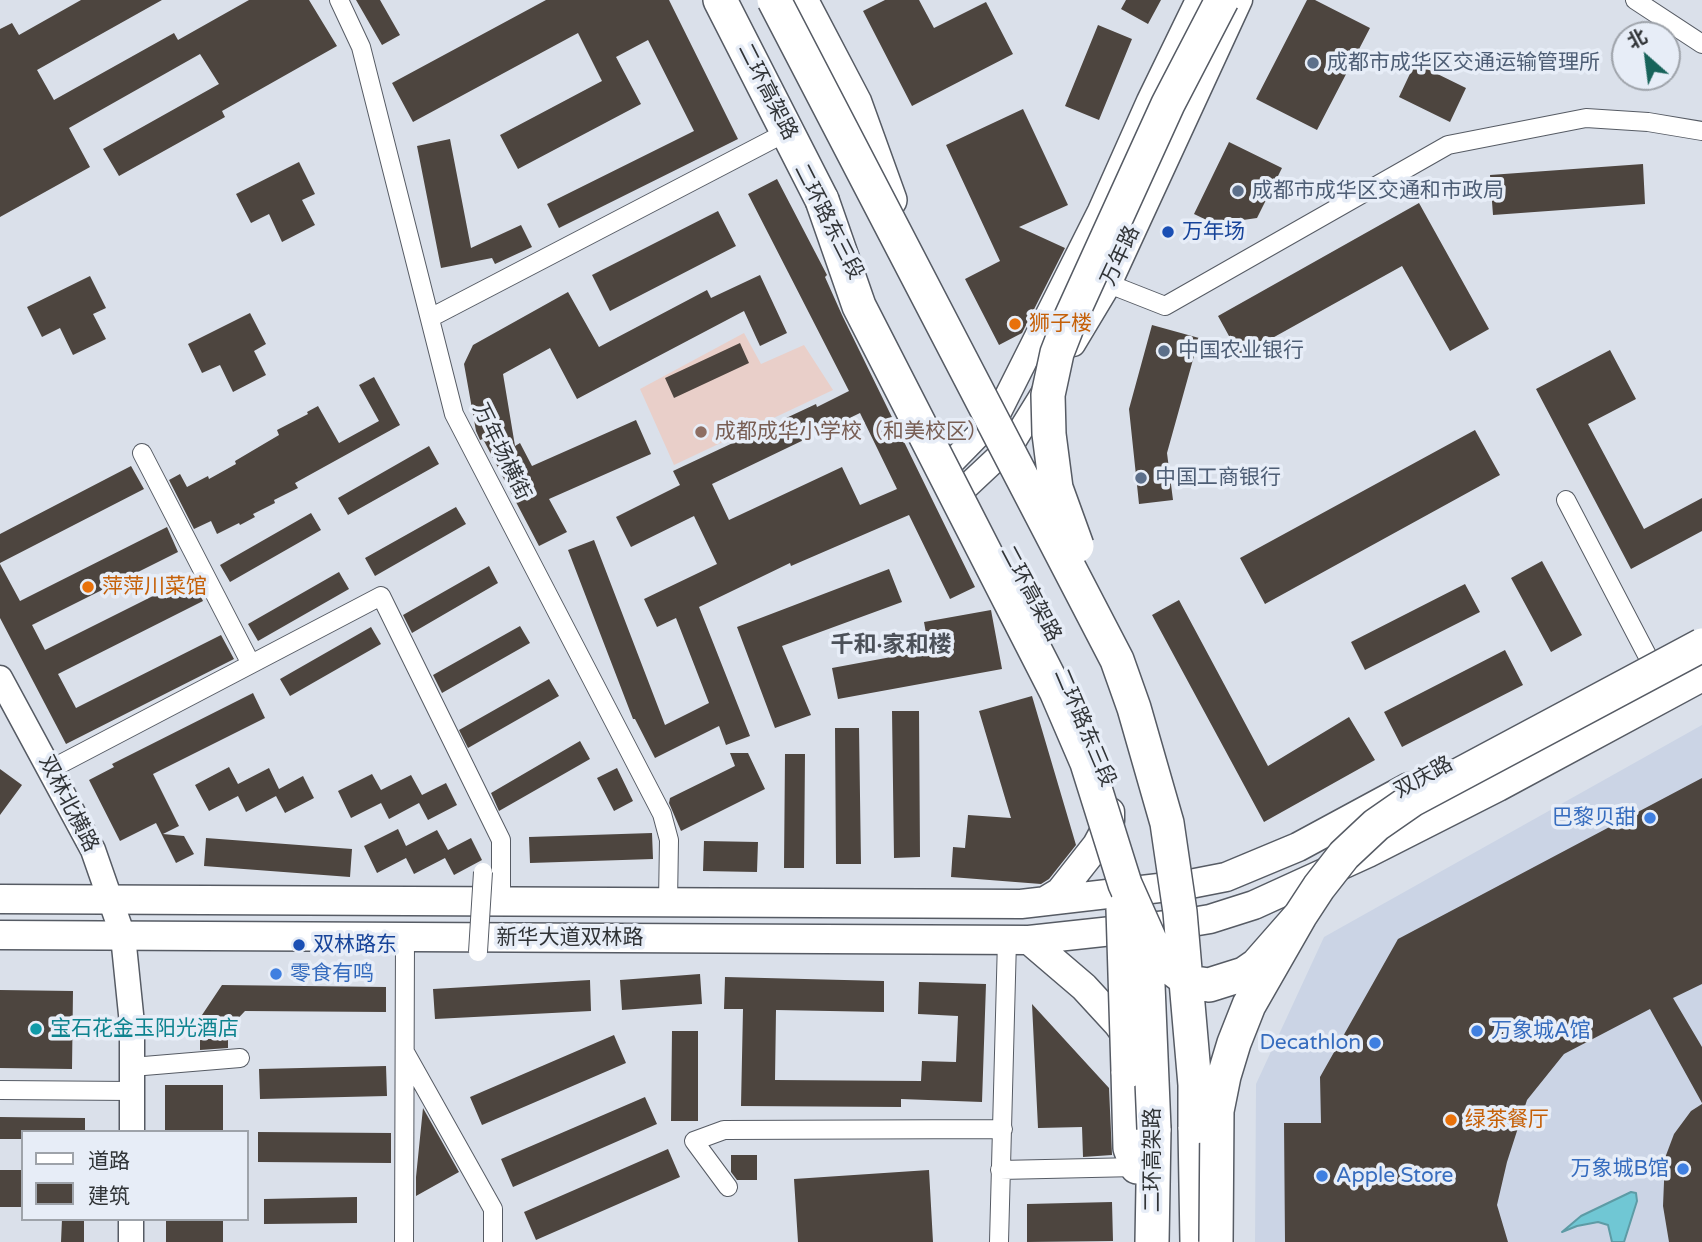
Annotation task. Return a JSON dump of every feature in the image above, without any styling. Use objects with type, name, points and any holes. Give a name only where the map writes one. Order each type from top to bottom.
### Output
[{"type":"highway","name":"二环高架路","points":[[720,0],[822,200],[1074,678],[1105,752],[1139,874],[1149,957],[1154,1129],[1152,1242]]},
{"type":"highway","name":"二环高架路","points":[[775,0],[1117,660],[1134,708],[1167,823],[1180,912],[1195,1085],[1196,1242]]},
{"type":"highway","points":[[801,0],[855,103],[903,236]]},
{"type":"highway","points":[[1117,660],[1096,591],[1056,488],[1049,434],[1048,395],[1057,354],[1070,317],[1168,104],[1222,0]]},
{"type":"highway","points":[[822,200],[859,306],[1056,691],[1087,763],[1115,855],[1154,949],[1163,962],[1195,984],[1209,985],[1250,970],[1269,954],[1300,916]]},
{"type":"highway","points":[[1216,1242],[1217,1111],[1224,1076],[1249,1004],[1300,916],[1345,855],[1376,825],[1412,800],[1702,645]]},
{"type":"highway","points":[[1115,855],[1124,913],[1134,1063],[1130,1147],[1137,1167]]},
{"type":"main road","name":"二环路东三段","points":[[713,0],[964,489],[1072,691],[1111,788],[1140,928],[1134,1063]]},
{"type":"main road","points":[[780,0],[1132,677],[1178,835],[1185,885],[1183,989],[1187,1059],[1189,1242]]},
{"type":"main road","name":"万年路","points":[[951,463],[997,416],[1100,211],[1198,0]]},
{"type":"main road","name":"万年路","points":[[964,489],[1012,444],[1109,284],[1240,0]]},
{"type":"main road","name":"双庆路","points":[[1133,892],[1226,877],[1298,847],[1702,627]]},
{"type":"main road","name":"双庆路","points":[[1140,928],[1210,919],[1254,905],[1368,853],[1702,677]]},
{"type":"main road","name":"双林北横路","points":[[0,678],[93,850],[123,936],[132,1024],[132,1130]]},
{"type":"main road","points":[[1045,901],[1060,892],[1097,845],[1110,821],[1111,788]]},
{"type":"main road","points":[[1186,1126],[1221,1038],[1266,956],[1294,922],[1368,853]]},
{"type":"main road","name":"新华大道双林路","points":[[0,899],[1021,904],[1133,892]]},
{"type":"main road","name":"新华大道双林路","points":[[0,935],[1018,940],[1140,928]]},
{"type":"main road","points":[[1018,940],[1084,987],[1118,1024],[1134,1063]]},
{"type":"main road","points":[[1137,1167],[1141,1242]]},
{"type":"main road","points":[[131,1221],[131,1242]]},
{"type":"street","name":"万年场横街","points":[[339,0],[362,47],[454,414],[662,814],[669,839],[668,902]]},
{"type":"street","points":[[1635,0],[1702,44]]},
{"type":"street","points":[[1109,284],[1165,306],[1448,145],[1586,118],[1648,122],[1702,131]]},
{"type":"street","points":[[430,318],[783,134]]},
{"type":"street","points":[[142,453],[251,664]]},
{"type":"street","points":[[1566,500],[1648,657]]},
{"type":"street","points":[[51,769],[381,596],[501,840],[501,901]]},
{"type":"street","points":[[478,952],[483,872]]},
{"type":"street","points":[[404,1242],[405,937]]},
{"type":"street","points":[[999,1242],[1000,1170],[1018,940]]},
{"type":"street","points":[[405,1054],[493,1209],[494,1242]]},
{"type":"street","points":[[0,1090],[132,1079],[240,1058]]},
{"type":"street","points":[[727,1187],[694,1141],[724,1130],[1003,1129]]},
{"type":"street","points":[[1000,1170],[1137,1167]]},
{"type":"shaded area","name":"成都成华小学校（和美校区）","points":[[744,333],[761,364],[804,345],[833,390],[674,465],[640,389]]},
{"type":"shaded area","points":[[1702,725],[1702,1242],[1255,1242],[1256,1084],[1324,937]]},
{"type":"water","points":[[1631,1192],[1636,1193],[1637,1201],[1624,1242],[1612,1242],[1608,1225],[1598,1222],[1562,1232],[1581,1216]]},
{"type":"building","points":[[81,0],[162,0],[37,70],[54,100],[174,33],[178,40],[249,0],[309,0],[337,46],[222,111],[225,117],[119,176],[103,149],[219,84],[200,54],[69,128],[90,167],[0,217],[0,29],[12,23],[19,35]]},
{"type":"building","points":[[356,0],[380,0],[400,35],[382,45]]},
{"type":"building","points":[[546,0],[669,0],[738,139],[559,228],[547,204],[694,131],[648,40],[616,57],[641,104],[518,169],[500,135],[602,81],[578,33],[413,122],[392,83]]},
{"type":"building","points":[[885,0],[919,0],[934,28],[986,2],[1013,54],[912,106],[863,11]]},
{"type":"building","points":[[1126,0],[1161,0],[1148,24],[1121,9]]},
{"type":"building","name":"成都市成华区交通运输管理所","points":[[1307,0],[1315,0],[1370,28],[1317,130],[1256,99]]},
{"type":"building","points":[[1098,25],[1132,39],[1099,120],[1065,106]]},
{"type":"building","points":[[1415,63],[1466,88],[1450,122],[1399,97]]},
{"type":"building","points":[[1023,109],[1068,205],[1019,227],[1065,248],[1022,333],[999,345],[965,279],[1000,261],[946,145]]},
{"type":"building","points":[[450,139],[471,248],[521,225],[532,247],[495,264],[492,258],[441,268],[417,146]]},
{"type":"building","name":"成都市成华区交通和市政局","points":[[1229,142],[1282,168],[1257,218],[1215,224],[1194,214]]},
{"type":"building","points":[[299,162],[315,194],[302,200],[315,225],[282,242],[269,214],[251,223],[236,194]]},
{"type":"building","points":[[1643,164],[1645,204],[1493,215],[1490,175]]},
{"type":"building","points":[[777,179],[827,275],[825,277],[842,315],[975,587],[950,599],[909,515],[791,566],[790,563],[699,607],[750,736],[726,745],[719,726],[655,758],[633,719],[568,550],[594,540],[665,725],[709,703],[676,618],[657,627],[644,599],[717,564],[694,516],[631,547],[616,517],[680,485],[673,471],[849,391],[748,194]],"holes":[[[860,413],[897,489],[860,505],[842,467],[729,520],[712,484]]]},
{"type":"building","points":[[1419,203],[1489,329],[1450,351],[1402,266],[1240,356],[1218,316]]},
{"type":"building","points":[[718,211],[736,246],[610,311],[592,275]]},
{"type":"building","points":[[760,275],[787,333],[760,346],[744,311],[577,399],[550,348],[503,374],[515,446],[520,443],[532,466],[636,420],[651,454],[549,499],[567,532],[539,546],[483,439],[480,440],[476,431],[464,364],[473,345],[568,292],[599,347],[707,290],[711,298]]},
{"type":"building","points":[[90,276],[106,308],[93,314],[106,339],[73,355],[60,328],[42,337],[27,307]]},
{"type":"building","points":[[250,313],[266,344],[254,351],[266,375],[233,392],[220,365],[202,373],[188,344]]},
{"type":"building","points":[[1152,325],[1199,338],[1167,453],[1173,500],[1139,504],[1129,409]]},
{"type":"building","points":[[740,343],[749,363],[674,398],[665,378]]},
{"type":"building","points":[[1610,350],[1636,399],[1588,424],[1644,529],[1702,498],[1702,531],[1631,569],[1536,389]]},
{"type":"building","points":[[374,377],[400,425],[295,483],[298,488],[274,500],[275,503],[253,514],[255,517],[240,525],[239,523],[217,534],[211,521],[194,529],[169,480],[180,474],[187,487],[208,476],[209,479],[279,435],[277,430],[318,406],[339,443],[379,421],[359,385]]},
{"type":"building","points":[[1475,430],[1500,475],[1265,604],[1240,558]]},
{"type":"building","points":[[429,446],[439,464],[348,515],[338,498]]},
{"type":"building","points":[[131,466],[144,489],[0,563],[0,534]]},
{"type":"building","points":[[456,507],[466,524],[375,576],[365,558]]},
{"type":"building","points":[[311,513],[321,530],[230,582],[220,565]]},
{"type":"building","points":[[167,527],[178,552],[32,625],[45,650],[191,577],[203,601],[58,674],[76,708],[221,635],[234,659],[66,744],[0,618],[0,564],[20,601]]},
{"type":"building","points":[[1542,561],[1582,635],[1551,652],[1511,578]]},
{"type":"building","points":[[489,566],[498,583],[412,633],[403,615]]},
{"type":"building","points":[[889,569],[902,602],[782,646],[811,715],[775,728],[737,627]]},
{"type":"building","points":[[339,572],[349,589],[258,641],[248,624]]},
{"type":"building","points":[[1465,584],[1480,612],[1365,670],[1351,642]]},
{"type":"building","points":[[1179,600],[1268,766],[1349,717],[1375,760],[1264,822],[1152,615]]},
{"type":"building","points":[[991,610],[1002,669],[838,699],[832,668],[929,650],[924,622]]},
{"type":"building","points":[[520,626],[530,643],[442,693],[433,675]]},
{"type":"building","points":[[371,627],[381,644],[290,696],[280,679]]},
{"type":"building","points":[[1505,650],[1523,685],[1402,747],[1384,712]]},
{"type":"building","points":[[549,679],[559,696],[468,748],[459,730]]},
{"type":"building","points":[[253,693],[265,718],[153,774],[179,826],[163,834],[184,836],[194,854],[176,863],[156,823],[120,841],[89,780],[114,767],[112,764]]},
{"type":"building","points":[[1032,696],[1076,845],[1049,879],[1041,884],[951,877],[953,847],[965,848],[968,815],[1011,818],[979,711]]},
{"type":"building","points":[[892,711],[919,711],[920,857],[894,858]]},
{"type":"building","points":[[835,728],[859,728],[861,864],[836,864]]},
{"type":"building","points":[[580,741],[590,759],[499,811],[491,793]]},
{"type":"building","points":[[730,753],[748,753],[765,789],[681,831],[669,803],[670,798],[735,766]]},
{"type":"building","points":[[785,754],[805,754],[804,868],[784,868]]},
{"type":"building","points":[[229,767],[238,784],[269,768],[279,789],[303,776],[314,798],[285,813],[276,796],[246,812],[238,796],[209,811],[195,785]]},
{"type":"building","points":[[617,768],[633,801],[614,811],[597,778]]},
{"type":"building","points":[[0,769],[22,785],[0,815]]},
{"type":"building","points":[[372,774],[381,790],[411,775],[422,795],[446,783],[457,805],[428,820],[419,803],[389,819],[381,803],[351,818],[338,791]]},
{"type":"building","name":"万象城A馆","points":[[1702,778],[1702,984],[1673,998],[1702,1047],[1702,1103],[1650,1009],[1564,1054],[1527,1100],[1507,1162],[1497,1205],[1508,1242],[1285,1242],[1284,1123],[1321,1123],[1320,1077],[1398,939]]},
{"type":"building","points":[[398,829],[406,846],[437,830],[448,850],[471,838],[482,860],[454,875],[445,858],[414,874],[406,858],[377,873],[364,846]]},
{"type":"building","points":[[652,833],[653,859],[530,863],[529,837]]},
{"type":"building","points":[[206,838],[352,849],[350,877],[204,866]]},
{"type":"building","points":[[704,841],[758,842],[757,872],[703,871]]},
{"type":"building","points":[[700,974],[702,1004],[622,1010],[620,980]]},
{"type":"building","points":[[725,977],[884,981],[884,1012],[776,1010],[775,1080],[921,1081],[922,1061],[956,1062],[958,1016],[918,1014],[919,982],[986,984],[982,1102],[901,1099],[901,1107],[741,1106],[743,1009],[724,1009]]},
{"type":"building","points":[[590,980],[591,1011],[435,1019],[433,989]]},
{"type":"building","points":[[222,985],[386,987],[386,1012],[245,1011],[228,1029],[228,1048],[200,1050],[200,1018]]},
{"type":"building","name":"宝石花金玉阳光酒店","points":[[0,990],[73,991],[72,1069],[0,1068]]},
{"type":"building","points":[[1032,1004],[1109,1088],[1112,1155],[1083,1157],[1082,1127],[1038,1128]]},
{"type":"building","points":[[672,1031],[698,1031],[698,1121],[671,1121]]},
{"type":"building","points":[[614,1035],[626,1063],[482,1125],[470,1097]]},
{"type":"building","points":[[386,1066],[387,1096],[260,1099],[259,1069]]},
{"type":"building","points":[[165,1085],[223,1085],[223,1130],[165,1130]]},
{"type":"building","points":[[645,1097],[657,1124],[513,1187],[501,1159]]},
{"type":"building","name":"万象城B馆","points":[[1702,1104],[1702,1242],[1669,1242],[1663,1206],[1665,1158],[1674,1134],[1691,1111]]},
{"type":"building","points":[[423,1108],[459,1172],[416,1196],[416,1177]]},
{"type":"building","points":[[0,1117],[85,1118],[85,1130],[21,1130],[21,1139],[0,1139]]},
{"type":"building","points":[[258,1132],[391,1133],[391,1163],[258,1162]]},
{"type":"building","points":[[668,1149],[680,1177],[536,1240],[524,1212]]},
{"type":"building","points":[[731,1155],[757,1155],[757,1180],[737,1180],[731,1172]]},
{"type":"building","points":[[0,1170],[21,1170],[21,1207],[0,1207]]},
{"type":"building","points":[[929,1170],[933,1242],[798,1242],[794,1179]]},
{"type":"building","points":[[357,1197],[357,1223],[264,1224],[264,1199]]},
{"type":"building","points":[[1112,1202],[1113,1241],[1027,1242],[1027,1204]]},
{"type":"building","points":[[62,1221],[84,1221],[84,1242],[61,1242]]},
{"type":"building","points":[[166,1221],[223,1221],[223,1242],[166,1242]]},
{"type":"place","name":"成都市成华区交通运输管理所","points":[[1313,63]]},
{"type":"place","name":"成都市成华区交通和市政局","points":[[1238,191]]},
{"type":"place","name":"万年场","points":[[1168,232]]},
{"type":"place","name":"狮子楼","points":[[1015,324]]},
{"type":"place","name":"中国农业银行","points":[[1164,351]]},
{"type":"place","name":"成都成华小学校（和美校区）","points":[[701,432]]},
{"type":"place","name":"中国工商银行","points":[[1141,478]]},
{"type":"place","name":"萍萍川菜馆","points":[[88,587]]},
{"type":"place","name":"巴黎贝甜","points":[[1650,818]]},
{"type":"place","name":"双林路东","points":[[299,945]]},
{"type":"place","name":"零食有鸣","points":[[276,974]]},
{"type":"place","name":"宝石花金玉阳光酒店","points":[[36,1029]]},
{"type":"place","name":"万象城A馆","points":[[1477,1031]]},
{"type":"place","name":"Decathlon","points":[[1375,1043]]},
{"type":"place","name":"绿茶餐厅","points":[[1451,1120]]},
{"type":"place","name":"万象城B馆","points":[[1683,1169]]},
{"type":"place","name":"Apple Store","points":[[1322,1176]]},
{"type":"district","name":"千和·家和楼","points":[[891,646]]}]
